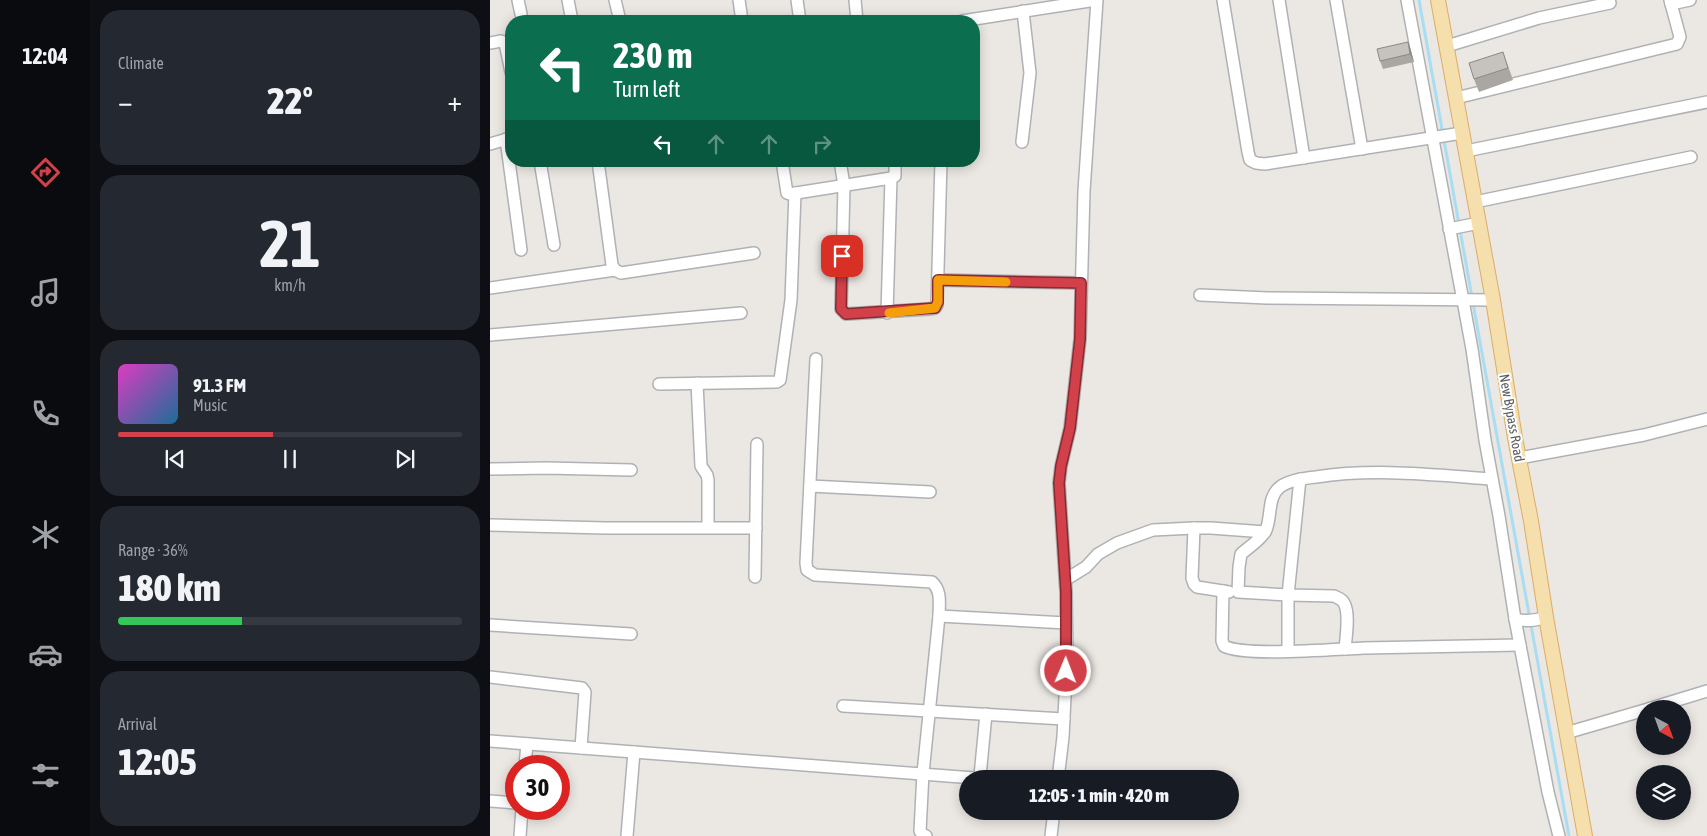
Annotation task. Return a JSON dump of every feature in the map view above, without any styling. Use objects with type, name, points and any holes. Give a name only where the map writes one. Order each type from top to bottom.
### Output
[{"type":"main road","name":"New Bypass Road","points":[[1438,0],[1493,300],[1519,458],[1530,619],[1566,733],[1585,836]]},
{"type":"street","points":[[518,0],[521,14]]},
{"type":"street","points":[[568,0],[571,15]]},
{"type":"street","points":[[615,0],[619,15]]},
{"type":"street","points":[[739,0],[741,15]]},
{"type":"street","points":[[798,0],[799,15]]},
{"type":"street","points":[[855,0],[856,15]]},
{"type":"street","points":[[980,18],[1096,0],[1084,191],[1080,339],[1070,428],[1059,483],[1065,580],[1067,656],[1059,770]]},
{"type":"street","points":[[1224,0],[1250,160],[1265,164],[1462,133]]},
{"type":"street","points":[[1279,0],[1304,158]]},
{"type":"street","points":[[1336,0],[1362,149]]},
{"type":"street","points":[[1407,0],[1439,136],[1470,300],[1492,480],[1530,619],[1520,645],[1548,792],[1559,836]]},
{"type":"street","points":[[1456,98],[1677,44],[1680,37],[1670,2],[1690,0]]},
{"type":"street","points":[[1447,46],[1539,18],[1613,1]]},
{"type":"street","points":[[1022,142],[1030,73],[1023,11]]},
{"type":"street","points":[[490,43],[501,41],[505,43]]},
{"type":"street","points":[[1466,152],[1707,102]]},
{"type":"street","points":[[490,144],[505,139]]},
{"type":"street","points":[[1475,202],[1691,157]]},
{"type":"street","points":[[512,167],[521,250]]},
{"type":"street","points":[[541,167],[554,245]]},
{"type":"street","points":[[599,167],[614,270]]},
{"type":"street","points":[[783,167],[787,193],[891,178],[895,176],[896,167]]},
{"type":"street","points":[[841,167],[844,185],[841,309],[846,314],[887,313],[935,308],[938,302],[941,167]]},
{"type":"street","points":[[887,313],[891,178]]},
{"type":"street","points":[[659,384],[777,382],[780,380],[791,300],[795,193]]},
{"type":"street","points":[[1456,227],[1478,223]]},
{"type":"street","points":[[490,288],[614,270],[621,273],[754,252]]},
{"type":"street","points":[[938,280],[1081,283]]},
{"type":"street","points":[[1200,295],[1493,300]]},
{"type":"street","points":[[490,335],[741,313]]},
{"type":"street","points":[[816,359],[807,570],[815,575],[932,582],[937,587],[940,597],[923,773],[920,831],[926,836]]},
{"type":"street","points":[[697,383],[701,466],[707,474],[708,480],[708,527]]},
{"type":"street","points":[[1519,458],[1644,434],[1707,419]]},
{"type":"street","points":[[755,577],[757,444]]},
{"type":"street","points":[[490,469],[631,470]]},
{"type":"street","points":[[1242,554],[1260,539],[1265,532],[1275,491],[1300,479],[1346,473],[1373,472],[1492,480]]},
{"type":"street","points":[[1288,651],[1288,595],[1300,479]]},
{"type":"street","points":[[810,486],[930,492]]},
{"type":"street","points":[[490,525],[605,528],[756,528]]},
{"type":"street","points":[[1065,580],[1086,567],[1098,554],[1117,544],[1153,530],[1194,528],[1265,532]]},
{"type":"street","points":[[1194,528],[1192,578],[1197,587],[1238,592],[1334,596],[1344,602],[1346,612],[1345,649]]},
{"type":"street","points":[[1238,592],[1243,530]]},
{"type":"street","points":[[1223,591],[1222,641],[1224,646],[1233,648],[1257,651],[1288,651],[1520,645]]},
{"type":"street","points":[[939,616],[1066,623]]},
{"type":"street","points":[[490,625],[631,634]]},
{"type":"street","points":[[490,677],[582,688],[585,692],[581,748]]},
{"type":"street","points":[[1677,700],[1707,691]]},
{"type":"street","points":[[843,706],[1064,718]]},
{"type":"street","points":[[1566,733],[1636,712]]},
{"type":"street","points":[[490,741],[974,778],[980,776],[986,714]]},
{"type":"street","points":[[526,755],[527,744]]},
{"type":"street","points":[[627,836],[634,752]]},
{"type":"street","points":[[490,801],[505,802]]},
{"type":"street","points":[[520,836],[521,820]]},
{"type":"street","points":[[1051,836],[1053,820]]},
{"type":"building","points":[[1408,42],[1410,54],[1380,61],[1377,49]]},
{"type":"building","points":[[1503,52],[1508,68],[1474,79],[1469,63]]},
{"type":"waterway","points":[[1419,0],[1472,297]]},
{"type":"waterway","points":[[1473,303],[1569,836]]},
{"type":"slow traffic","points":[[889,313],[935,308],[938,302],[938,280],[1006,282]]},
{"type":"route","points":[[842,256],[841,309],[846,314],[887,313],[935,308],[938,302],[938,280],[1081,283],[1080,339],[1070,428],[1059,483],[1066,592],[1066,671]]}]
